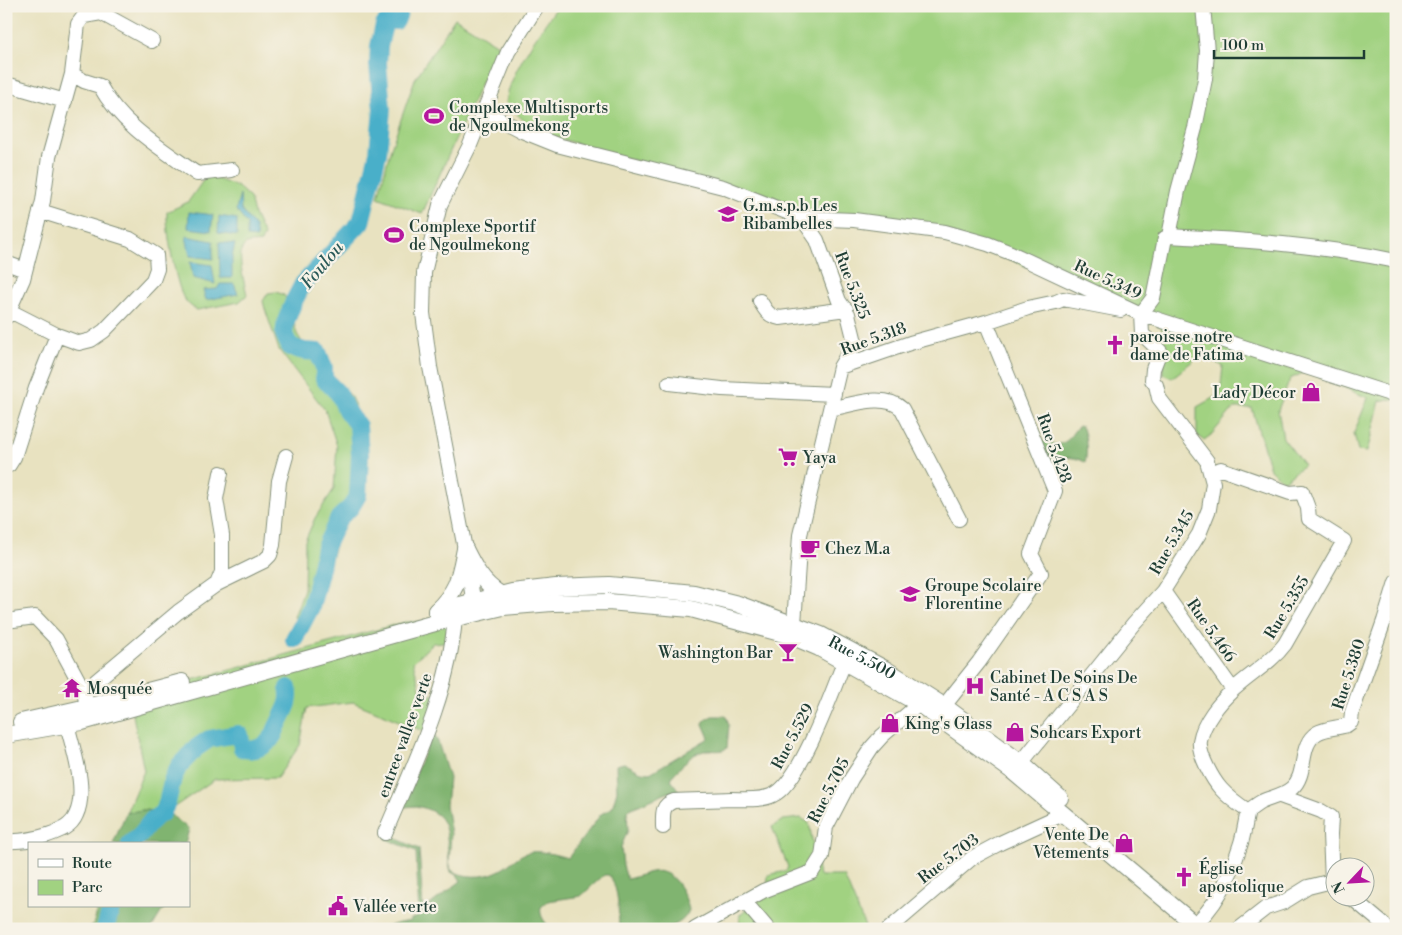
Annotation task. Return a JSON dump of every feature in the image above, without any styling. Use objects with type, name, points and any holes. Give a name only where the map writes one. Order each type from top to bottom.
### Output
[{"type":"main road","points":[[465,549],[481,578],[490,588],[500,594]]},
{"type":"main road","points":[[6,735],[82,722],[435,617],[456,588],[465,549]]},
{"type":"main road","name":"Rue 5.500","points":[[435,617],[455,618],[500,594],[571,586],[648,587],[694,593],[738,604],[847,655],[887,670],[944,706],[1021,763],[1199,926]]},
{"type":"main road","name":"Rue 5.500","points":[[435,617],[474,607],[608,602],[691,609],[792,630]]},
{"type":"main road","points":[[6,724],[86,699],[405,622],[435,617]]},
{"type":"main road","name":"Rue 5.500","points":[[847,655],[1012,771],[1199,926]]},
{"type":"street","points":[[40,211],[130,239],[156,255],[158,269],[153,280],[104,331],[91,340],[79,343],[8,314],[25,270],[40,211],[49,157],[72,74],[81,6]]},
{"type":"street","points":[[474,607],[465,549],[430,367],[424,313],[424,273],[440,205],[470,145],[508,52],[537,6]]},
{"type":"street","points":[[1141,314],[1153,298],[1165,238],[1169,236],[1205,79],[1207,51],[1203,6]]},
{"type":"street","points":[[78,24],[84,16],[101,13],[152,41]]},
{"type":"street","points":[[72,74],[84,81],[100,86],[108,101],[139,133],[198,174],[232,170]]},
{"type":"street","points":[[6,84],[65,101]]},
{"type":"street","points":[[484,112],[522,131],[557,145],[723,187],[802,218]]},
{"type":"street","name":"Rue 5.325","points":[[802,218],[818,240],[839,301],[846,309],[855,342],[840,367]]},
{"type":"street","name":"Rue 5.349","points":[[802,218],[854,220],[945,232],[962,237],[1012,253],[1141,314],[1396,396]]},
{"type":"street","points":[[1169,236],[1275,242],[1396,261]]},
{"type":"street","points":[[6,263],[25,270]]},
{"type":"street","name":"Rue 5.318","points":[[792,630],[800,535],[840,367],[910,343],[1064,299],[1141,314]]},
{"type":"street","points":[[760,301],[771,316],[780,318],[846,309]]},
{"type":"street","name":"Rue 5.345","points":[[1021,763],[1134,623],[1163,591],[1199,534],[1209,509],[1213,483],[1207,461],[1159,398],[1156,385],[1152,380],[1153,368],[1160,351],[1142,334],[1141,314]]},
{"type":"street","name":"Rue 5.428","points":[[944,706],[979,662],[1041,574],[1031,554],[1055,491],[986,322]]},
{"type":"street","points":[[6,465],[9,465],[14,457],[36,388],[57,335]]},
{"type":"street","points":[[669,383],[722,389],[834,394]]},
{"type":"street","points":[[830,409],[882,400],[896,403],[902,409],[959,519]]},
{"type":"street","points":[[6,621],[34,617],[56,639],[86,699],[178,612],[217,584],[264,561],[270,555],[273,545],[279,481],[286,456]]},
{"type":"street","name":"Rue 5.355","points":[[1211,473],[1221,470],[1290,493],[1302,492],[1305,496],[1309,519],[1344,540],[1285,644],[1276,656],[1233,690],[1214,712],[1204,730],[1200,742],[1202,754],[1222,790],[1248,811]]},
{"type":"street","points":[[217,584],[222,572],[222,535],[216,499],[221,473]]},
{"type":"street","name":"Rue 5.380","points":[[1248,811],[1261,802],[1280,796],[1294,787],[1301,774],[1304,754],[1310,739],[1319,732],[1347,725],[1351,722],[1352,712],[1390,623],[1396,582]]},
{"type":"street","name":"Rue 5.466","points":[[1163,591],[1233,690]]},
{"type":"street","name":"entree vallee verte","points":[[385,833],[433,715],[453,642],[455,618]]},
{"type":"street","name":"Rue 5.529","points":[[663,827],[663,809],[667,803],[674,801],[758,798],[772,796],[779,791],[792,777],[810,744],[847,655]]},
{"type":"street","name":"Rue 5.705","points":[[695,929],[763,891],[812,872],[822,856],[826,827],[851,779],[877,742],[919,704]]},
{"type":"street","points":[[11,841],[38,838],[57,832],[76,817],[81,791],[67,724]]},
{"type":"street","points":[[1280,796],[1332,817],[1330,834],[1332,858]]},
{"type":"street","points":[[1199,926],[1222,892],[1241,845],[1248,811]]},
{"type":"street","name":"Rue 5.703","points":[[889,929],[972,858],[1063,814]]},
{"type":"street","points":[[11,841],[28,850]]},
{"type":"street","points":[[1239,929],[1266,908],[1284,902],[1308,887],[1324,884]]},
{"type":"street","points":[[744,901],[768,929]]},
{"type":"street","points":[[1363,908],[1386,928]]},
{"type":"green space","points":[[558,6],[1396,6],[1396,400],[1380,401],[1367,452],[1358,451],[1354,433],[1368,398],[1307,371],[1290,379],[1278,410],[1283,438],[1304,465],[1283,481],[1270,469],[1252,408],[1234,408],[1211,435],[1204,440],[1197,435],[1197,407],[1220,394],[1223,366],[1200,355],[1172,378],[1163,374],[1162,327],[940,228],[802,209],[540,133],[531,128],[506,103],[508,91],[519,66],[534,40]]},
{"type":"green space","name":"Complexe Multisports de Ngoulmekong","points":[[455,18],[498,45],[422,214],[378,197],[391,148],[415,79]]},
{"type":"green space","points":[[207,175],[238,187],[250,198],[254,214],[264,235],[261,242],[247,244],[242,249],[241,261],[247,295],[239,302],[197,310],[186,301],[180,289],[174,267],[167,212],[188,202]]},
{"type":"green space","points":[[276,292],[284,295],[288,302],[297,334],[305,347],[350,395],[360,417],[367,449],[365,482],[351,507],[335,545],[315,614],[311,620],[303,624],[294,617],[304,589],[305,541],[315,518],[334,489],[337,446],[325,410],[279,350],[263,301],[268,293]]},
{"type":"green space","points":[[1079,426],[1082,427],[1085,439],[1085,462],[1065,457],[1044,461],[1041,443],[1046,439],[1055,445],[1065,442]]},
{"type":"green space","points":[[455,617],[452,641],[433,643],[413,662],[422,695],[441,695],[428,733],[353,702],[307,708],[300,745],[277,778],[215,779],[167,812],[143,810],[126,813],[144,771],[129,695],[212,675],[405,622],[433,622]]},
{"type":"green space","points":[[712,716],[726,716],[729,725],[727,748],[704,751],[687,761],[673,775],[671,780],[679,791],[667,793],[627,810],[628,830],[621,847],[623,866],[627,879],[658,871],[667,874],[676,882],[686,899],[689,910],[678,924],[649,930],[619,929],[618,901],[615,888],[609,875],[604,875],[581,896],[548,901],[541,907],[542,916],[551,929],[380,929],[411,921],[411,919],[419,916],[416,851],[386,839],[433,733],[438,742],[449,778],[446,805],[451,834],[449,861],[451,870],[461,875],[480,876],[500,870],[526,853],[547,853],[568,858],[601,814],[612,808],[617,791],[616,765],[624,763],[641,772],[650,773],[709,738],[703,724],[705,720]],"holes":[[[416,806],[438,815],[443,822],[446,830],[451,872],[458,876],[461,881],[423,910],[419,849],[395,838],[393,834],[399,815],[404,807]]]},
{"type":"green space","points":[[143,810],[167,812],[189,829],[186,842],[114,842],[126,813]]},
{"type":"green space","points":[[801,818],[809,823],[819,876],[844,876],[866,929],[739,929],[740,914],[767,895],[768,875],[786,871],[788,867],[772,827],[783,820]]},
{"type":"green space","points":[[98,908],[164,908],[151,929],[88,929],[94,924]]},
{"type":"water","points":[[240,195],[241,210],[255,227],[257,238],[247,237],[247,224],[236,210]]},
{"type":"water","points":[[189,212],[213,215],[211,231],[188,228]]},
{"type":"water","points":[[219,216],[237,219],[237,236],[218,233]]},
{"type":"water","points":[[186,236],[213,241],[213,259],[190,256]]},
{"type":"water","points":[[219,242],[235,244],[232,257],[232,278],[220,278]]},
{"type":"water","points":[[190,262],[212,265],[215,284],[193,278]]},
{"type":"water","points":[[220,284],[234,284],[238,294],[206,300],[203,290],[217,289]]},
{"type":"waterway","name":"Foulou","points":[[294,639],[311,607],[325,547],[339,518],[351,507],[358,495],[360,455],[358,426],[346,410],[339,394],[324,379],[324,368],[318,352],[290,347],[284,334],[286,321],[303,284],[361,222],[378,153],[382,109],[378,64],[379,46],[384,25],[389,20],[396,21],[399,6]]},
{"type":"waterway","name":"Foulou","points":[[132,842],[152,820],[162,813],[167,803],[173,778],[179,766],[196,748],[209,739],[238,734],[240,735],[242,748],[251,750],[267,743],[274,735],[287,707],[289,698],[288,688]]},
{"type":"waterway","name":"Foulou","points":[[105,929],[111,908]]},
{"type":"place","name":"Complexe Multisports de Ngoulmekong","points":[[434,116]]},
{"type":"place","name":"G.m.s.p.b Les Ribambelles","points":[[728,214]]},
{"type":"place","name":"Complexe Sportif de Ngoulmekong","points":[[394,235]]},
{"type":"place","name":"paroisse notre dame de Fatima","points":[[1115,345]]},
{"type":"place","name":"Lady Décor","points":[[1311,392]]},
{"type":"place","name":"Yaya","points":[[788,457]]},
{"type":"place","name":"Chez M.a","points":[[810,548]]},
{"type":"place","name":"Groupe Scolaire Florentine","points":[[910,594]]},
{"type":"place","name":"Washington Bar","points":[[788,652]]},
{"type":"place","name":"Cabinet De Soins De Santé - A C S A S","points":[[975,686]]},
{"type":"place","name":"Mosquée","points":[[72,688]]},
{"type":"place","name":"King's Glass","points":[[890,723]]},
{"type":"place","name":"Sohcars Export","points":[[1015,732]]},
{"type":"place","name":"Vente De Vêtements","points":[[1124,843]]},
{"type":"place","name":"Église apostolique","points":[[1184,877]]},
{"type":"place","name":"Vallée verte","points":[[338,906]]}]
